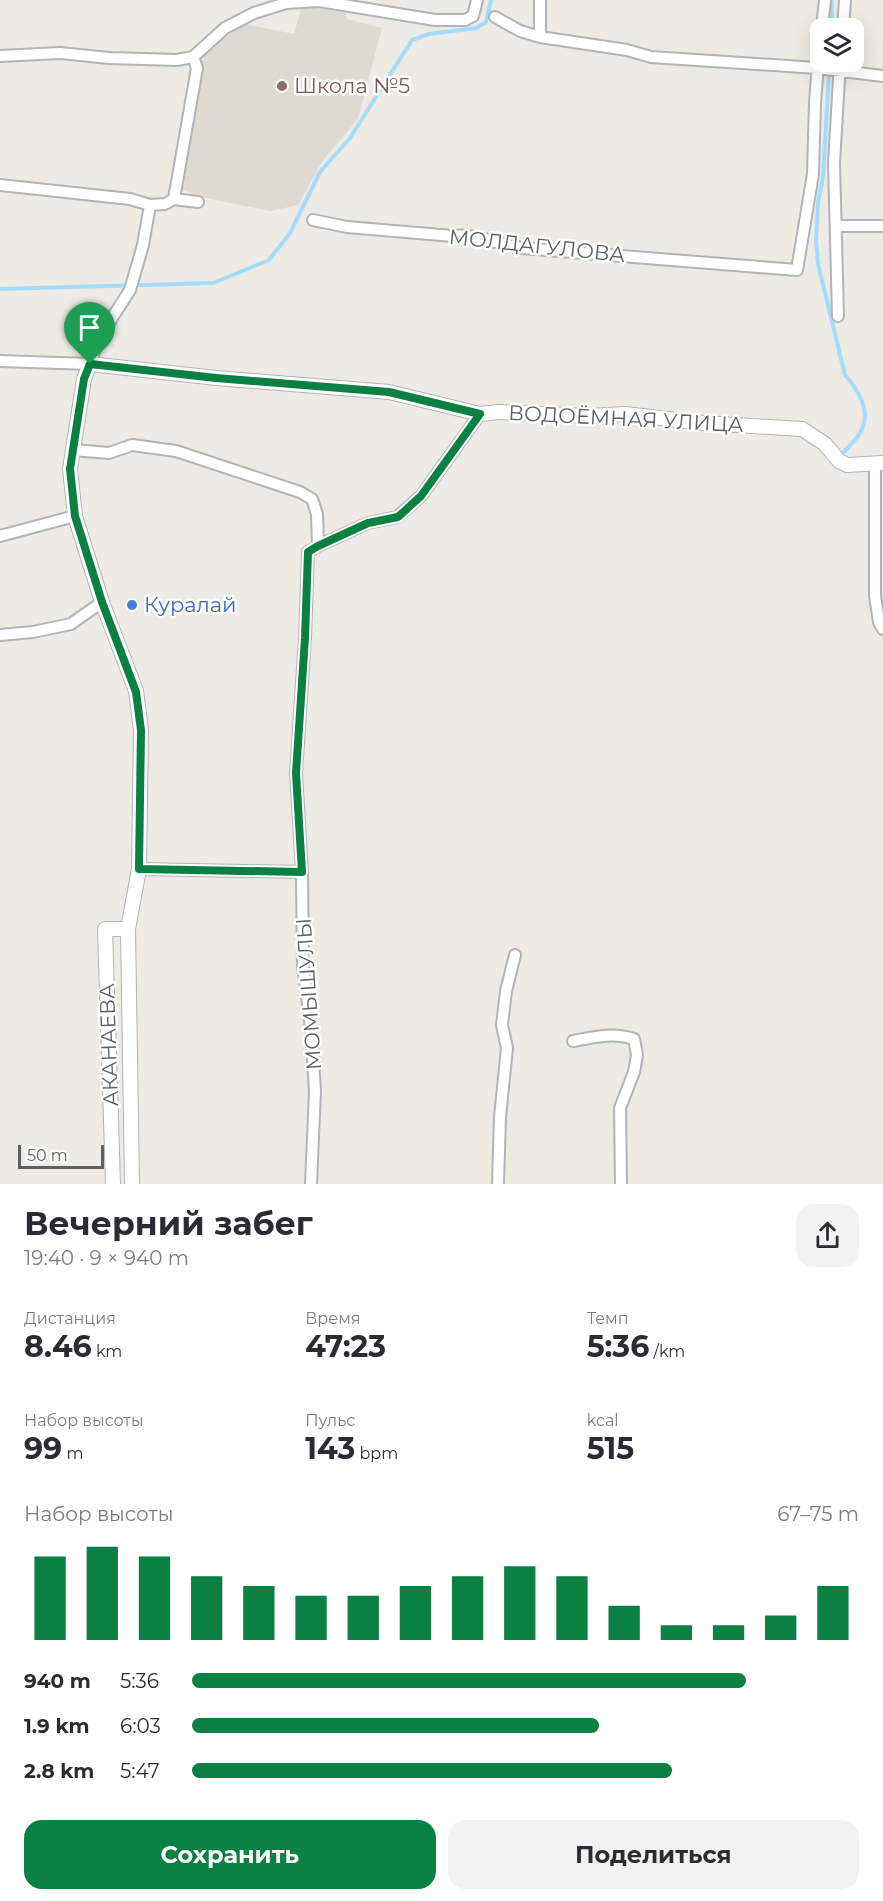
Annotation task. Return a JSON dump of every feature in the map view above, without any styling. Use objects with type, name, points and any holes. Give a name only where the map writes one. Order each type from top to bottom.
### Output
[{"type":"street","points":[[0,56],[60,53],[109,58],[177,60],[193,57],[225,28],[254,13],[286,3],[320,1],[435,20],[465,20],[473,16],[477,0]]},
{"type":"street","points":[[540,0],[540,37]]},
{"type":"street","points":[[823,18],[825,0]]},
{"type":"street","points":[[844,18],[846,0]]},
{"type":"street","points":[[495,17],[520,31],[540,37],[627,50],[651,57],[810,68]]},
{"type":"street","points":[[174,200],[197,68],[193,57]]},
{"type":"street","name":"МОЛДАГУЛОВА","points":[[313,220],[347,227],[453,236],[467,234],[500,245],[522,249],[797,270],[813,174],[817,72]]},
{"type":"street","points":[[838,316],[834,163],[839,72]]},
{"type":"street","points":[[864,72],[883,76]]},
{"type":"street","points":[[0,184],[130,200],[150,205],[165,204],[174,200],[198,202]]},
{"type":"street","name":"АКАНАЕВА","points":[[132,1184],[128,929],[139,869],[141,730],[136,692],[102,602],[75,516],[70,469],[84,379],[96,347],[132,285],[143,245],[150,205]]},
{"type":"street","points":[[836,226],[883,226]]},
{"type":"street","name":"ВОДОЁМНАЯ УЛИЦА","points":[[0,361],[90,364],[216,378],[389,392],[480,414],[499,411],[588,416],[625,414],[703,423],[802,429],[825,444],[839,460],[847,465],[879,463]]},
{"type":"street","points":[[73,450],[110,453],[132,445],[176,451],[300,492],[312,499],[317,513],[318,546],[368,523],[398,517],[421,496],[480,414]]},
{"type":"street","points":[[879,463],[875,596],[879,622],[883,629]]},
{"type":"street","points":[[0,536],[75,516]]},
{"type":"street","name":"МОМЫШУЛЫ","points":[[311,1184],[315,1091],[311,1028],[303,966],[302,872],[296,773],[308,552],[318,546]]},
{"type":"street","points":[[0,634],[33,632],[71,624],[102,602]]},
{"type":"street","points":[[139,869],[302,872]]},
{"type":"street","name":"АКАНАЕВА","points":[[113,1184],[105,929],[128,929]]},
{"type":"street","points":[[498,1184],[500,1117],[507,1048],[502,1025],[506,991],[514,955]]},
{"type":"street","points":[[573,1041],[600,1035],[621,1035],[634,1039],[637,1055],[634,1072],[620,1108],[621,1184]]},
{"type":"shaded area","name":"Школа №5","points":[[302,6],[346,13],[346,19],[382,28],[358,119],[323,160],[298,205],[271,211],[200,197],[179,188],[204,53],[244,24],[294,34]]},
{"type":"waterway","points":[[0,289],[213,283],[269,260],[290,233],[320,172],[350,138],[412,40],[429,34],[476,28],[486,22],[491,0]]},
{"type":"waterway","points":[[831,18],[832,0]]},
{"type":"waterway","points":[[829,74],[823,178],[818,202],[816,240],[818,264],[845,375],[858,393],[865,414],[861,432],[844,452]]},
{"type":"place","name":"Школа №5","points":[[282,86]]},
{"type":"place","name":"Куралай","points":[[132,605]]},
{"type":"route","points":[[90,364],[216,378],[389,392],[480,414],[421,496],[398,517],[368,523],[308,552],[296,773],[302,872],[139,869],[141,730],[136,692],[102,602],[75,516],[70,469],[84,379],[90,364]]}]
